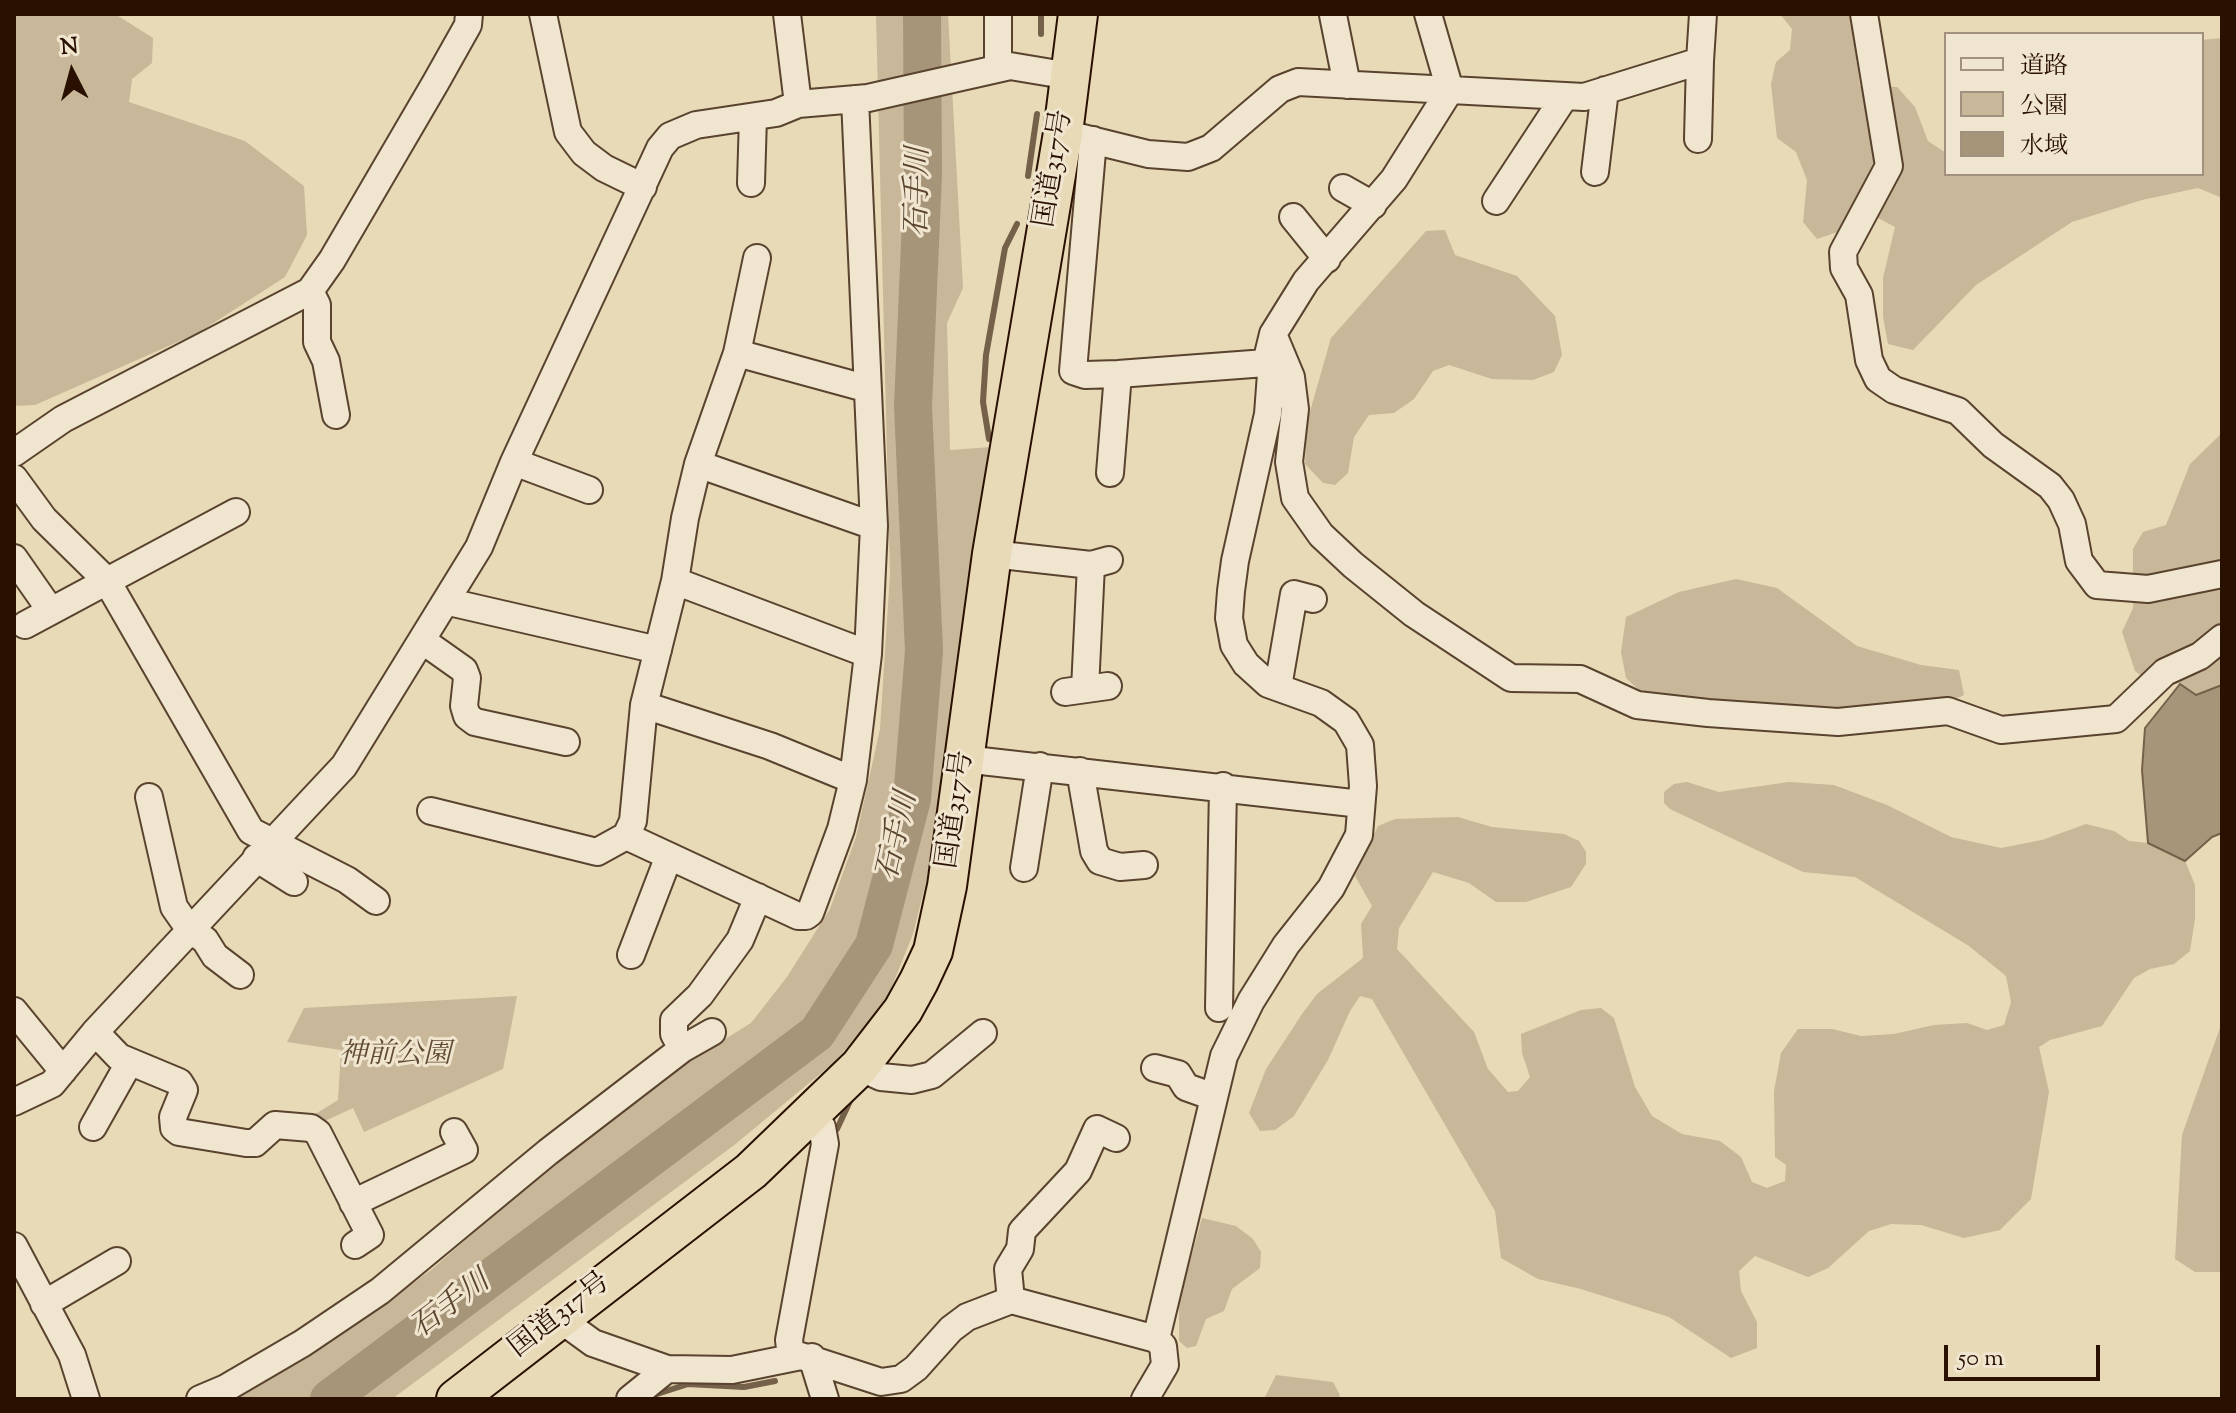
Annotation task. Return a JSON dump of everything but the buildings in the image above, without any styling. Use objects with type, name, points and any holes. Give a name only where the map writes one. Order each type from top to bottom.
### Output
[{"type":"highway","name":"国道317号","points":[[456,1399],[751,1171],[811,1116],[859,1067],[903,1010],[933,951],[947,886],[992,554],[1078,137],[1070,76],[1078,14]]},
{"type":"street","points":[[14,453],[63,419],[310,291],[332,260],[436,82],[468,25],[469,14]]},
{"type":"street","points":[[543,14],[568,132],[584,153],[604,168],[643,187]]},
{"type":"street","points":[[787,14],[798,104]]},
{"type":"street","points":[[998,14],[998,68]]},
{"type":"street","points":[[1156,1339],[1224,1056],[1251,1001],[1286,945],[1331,888],[1359,835],[1364,766],[1360,745],[1346,721],[1321,703],[1268,684],[1246,664],[1234,645],[1229,618],[1235,561],[1268,414],[1271,374],[1266,363],[1273,334],[1299,290],[1394,179],[1450,90],[1428,14]]},
{"type":"street","points":[[1698,139],[1703,14]]},
{"type":"street","points":[[1864,14],[1889,166],[1843,252],[1844,268],[1859,295],[1869,360],[1878,379],[1894,390],[1958,411],[1993,445],[2050,486],[2061,500],[2072,524],[2079,561],[2097,585],[2148,589],[2222,574]]},
{"type":"street","points":[[1333,15],[1347,85]]},
{"type":"street","points":[[1266,363],[1118,374],[1085,375],[1073,371],[1078,137],[1148,154],[1188,157],[1211,148],[1280,89],[1298,82],[1584,97],[1700,61]]},
{"type":"street","points":[[14,1102],[52,1084],[95,1032],[344,766],[449,602],[479,547],[514,462],[660,148],[670,136],[696,125],[753,117],[798,104],[862,98],[1010,66],[1070,76]]},
{"type":"street","points":[[1595,172],[1605,90]]},
{"type":"street","points":[[1496,201],[1565,96]]},
{"type":"street","points":[[626,836],[798,916],[810,913],[841,829],[853,780],[868,654],[874,526],[865,388],[862,98]]},
{"type":"street","points":[[751,183],[753,117]]},
{"type":"street","points":[[1343,188],[1373,205]]},
{"type":"street","points":[[1293,217],[1327,259]]},
{"type":"street","points":[[431,811],[597,852],[626,836],[633,821],[644,705],[675,581],[698,464],[737,353],[757,258]]},
{"type":"street","points":[[310,291],[315,296],[317,342],[326,361],[336,415]]},
{"type":"street","points":[[1273,334],[1291,377],[1295,409],[1289,462],[1295,498],[1321,535],[1353,565],[1414,614],[1511,678],[1580,679],[1637,705],[1708,713],[1838,722],[1948,711],[1970,722],[2001,730],[2116,719],[2165,672],[2200,656],[2222,638]]},
{"type":"street","points":[[737,353],[865,388]]},
{"type":"street","points":[[1110,473],[1118,374]]},
{"type":"street","points":[[514,462],[589,490]]},
{"type":"street","points":[[698,464],[874,526]]},
{"type":"street","points":[[14,478],[44,519],[107,581],[251,831],[294,882]]},
{"type":"street","points":[[25,625],[236,512]]},
{"type":"street","points":[[992,554],[1100,562],[1086,689]]},
{"type":"street","points":[[14,558],[51,611]]},
{"type":"street","points":[[675,581],[868,654]]},
{"type":"street","points":[[1278,687],[1294,594],[1313,599]]},
{"type":"street","points":[[449,602],[658,650]]},
{"type":"street","points":[[423,641],[464,670],[467,678],[464,706],[467,716],[475,722],[566,742]]},
{"type":"street","points":[[644,705],[770,746],[853,780]]},
{"type":"street","points":[[964,759],[1361,804]]},
{"type":"street","points":[[1024,868],[1040,766]]},
{"type":"street","points":[[1080,771],[1094,851],[1100,861],[1120,867],[1144,865]]},
{"type":"street","points":[[1219,1008],[1223,786]]},
{"type":"street","points":[[149,797],[174,907],[190,930],[205,940],[215,956],[240,975]]},
{"type":"street","points":[[264,849],[347,880],[376,901]]},
{"type":"street","points":[[631,955],[669,856]]},
{"type":"street","points":[[682,1049],[674,1034],[674,1020],[700,995],[740,940],[758,897]]},
{"type":"street","points":[[14,1011],[63,1071]]},
{"type":"street","points":[[95,1032],[129,1063],[171,1076],[179,1082],[184,1090],[173,1117],[174,1128],[179,1132],[255,1143],[275,1125],[311,1128],[318,1133],[370,1235],[355,1245]]},
{"type":"street","points":[[200,1399],[303,1343],[380,1291],[489,1199],[682,1049],[712,1032]]},
{"type":"street","points":[[859,1067],[881,1077],[912,1080],[932,1075],[983,1033]]},
{"type":"street","points":[[93,1127],[129,1063]]},
{"type":"street","points":[[1155,1068],[1178,1074],[1186,1087],[1214,1097]]},
{"type":"street","points":[[811,1116],[822,1127],[825,1144],[789,1340],[825,1399]]},
{"type":"street","points":[[1011,1300],[1008,1269],[1020,1249],[1022,1231],[1078,1171],[1097,1129],[1116,1138]]},
{"type":"street","points":[[353,1203],[464,1150],[454,1132]]},
{"type":"street","points":[[44,1304],[117,1261]]},
{"type":"street","points":[[18,1262],[72,1355],[86,1399]]},
{"type":"street","points":[[563,1315],[571,1327],[593,1343],[667,1369],[732,1370],[802,1357],[881,1382],[901,1379],[936,1350],[951,1329],[967,1317],[1011,1300],[1156,1339],[1163,1346],[1165,1365],[1145,1399]]},
{"type":"street","points":[[630,1399],[667,1369]]},
{"type":"green space","points":[[14,14],[115,14],[153,38],[152,63],[132,79],[129,102],[245,141],[304,186],[307,235],[285,277],[198,333],[35,405],[14,406]]},
{"type":"green space","points":[[876,14],[948,14],[963,288],[947,323],[950,450],[992,447],[927,878],[913,934],[890,991],[871,1022],[831,1065],[733,1146],[392,1399],[233,1399],[363,1319],[431,1270],[554,1163],[667,1075],[751,1023],[787,977],[830,909],[856,837],[880,729],[890,574]]},
{"type":"green space","points":[[1780,14],[1850,14],[1860,86],[1897,87],[1915,107],[1928,141],[1944,152],[1944,176],[2204,176],[2204,40],[2222,38],[2222,198],[2198,188],[2142,200],[2072,222],[1976,285],[1913,350],[1888,344],[1883,317],[1883,278],[1895,227],[1878,218],[1817,239],[1803,222],[1807,180],[1796,152],[1777,138],[1771,84],[1776,62],[1790,50],[1792,29]]},
{"type":"green space","points":[[1445,230],[1455,255],[1517,276],[1555,316],[1562,355],[1554,372],[1533,380],[1492,379],[1449,365],[1433,371],[1414,399],[1394,413],[1369,415],[1354,437],[1348,473],[1335,485],[1323,483],[1305,464],[1307,422],[1331,338],[1426,231]]},
{"type":"green space","points":[[2222,433],[2222,685],[2196,695],[2180,684],[2143,677],[2135,671],[2122,632],[2133,608],[2133,549],[2143,532],[2166,525],[2190,464]]},
{"type":"green space","points":[[1736,579],[1777,588],[1857,646],[1921,665],[1959,670],[1964,695],[1947,703],[1839,710],[1715,702],[1640,691],[1626,678],[1621,652],[1626,617],[1679,592]]},
{"type":"green space","points":[[1687,782],[1719,792],[1789,782],[1834,785],[1887,805],[1951,837],[2001,848],[2042,840],[2086,824],[2114,831],[2129,841],[2148,843],[2185,861],[2195,885],[2195,919],[2190,951],[2174,964],[2150,969],[2134,978],[2102,1026],[2050,1040],[2039,1047],[2049,1092],[2031,1199],[2000,1230],[1964,1238],[1921,1225],[1891,1224],[1869,1231],[1828,1268],[1808,1277],[1755,1256],[1739,1271],[1741,1291],[1757,1322],[1757,1348],[1731,1358],[1669,1317],[1538,1279],[1501,1258],[1495,1211],[1372,999],[1360,996],[1350,1011],[1328,1060],[1294,1116],[1275,1130],[1260,1131],[1249,1113],[1266,1069],[1302,1014],[1317,994],[1363,958],[1361,924],[1372,906],[1355,876],[1378,826],[1395,819],[1458,817],[1492,827],[1564,834],[1579,841],[1586,852],[1586,864],[1571,887],[1526,902],[1496,902],[1469,883],[1433,872],[1399,928],[1397,949],[1474,1032],[1488,1069],[1508,1092],[1518,1091],[1530,1077],[1522,1053],[1521,1034],[1581,1010],[1601,1008],[1614,1018],[1635,1087],[1652,1116],[1682,1134],[1720,1141],[1741,1157],[1752,1182],[1767,1188],[1785,1181],[1786,1165],[1775,1157],[1774,1091],[1781,1053],[1798,1029],[1832,1029],[1861,1036],[1894,1034],[1934,1025],[1967,1023],[1987,1030],[2004,1025],[2011,1002],[2006,976],[1969,946],[1855,877],[1803,872],[1670,809],[1664,803],[1664,792],[1674,784]]},
{"type":"green space","name":"神前公園","points":[[517,996],[503,1069],[364,1132],[353,1108],[314,1126],[301,1123],[338,1100],[341,1050],[287,1042],[304,1008]]},
{"type":"green space","points":[[2222,1022],[2222,1272],[2195,1272],[2175,1259],[2182,1135]]},
{"type":"green space","points":[[1202,1218],[1236,1226],[1253,1239],[1261,1252],[1260,1268],[1232,1289],[1224,1311],[1206,1319],[1196,1346],[1187,1348],[1179,1341],[1179,1301]]},
{"type":"green space","points":[[1276,1375],[1333,1382],[1340,1395],[1338,1399],[1264,1399]]},
{"type":"water","points":[[2180,684],[2196,695],[2222,685],[2222,833],[2212,837],[2185,861],[2148,843],[2142,770],[2145,728]]},
{"type":"waterway","name":"石手川","points":[[329,1399],[817,1033],[874,945],[912,799],[924,651],[913,406],[923,174],[922,14]]},
{"type":"waterway","points":[[1041,14],[1041,34]]},
{"type":"waterway","points":[[1028,176],[1037,114]]},
{"type":"waterway","points":[[989,439],[983,402],[986,355],[1005,248],[1017,224]]},
{"type":"waterway","points":[[837,1129],[851,1099]]},
{"type":"waterway","points":[[654,1395],[688,1384],[744,1387],[775,1381]]}]
